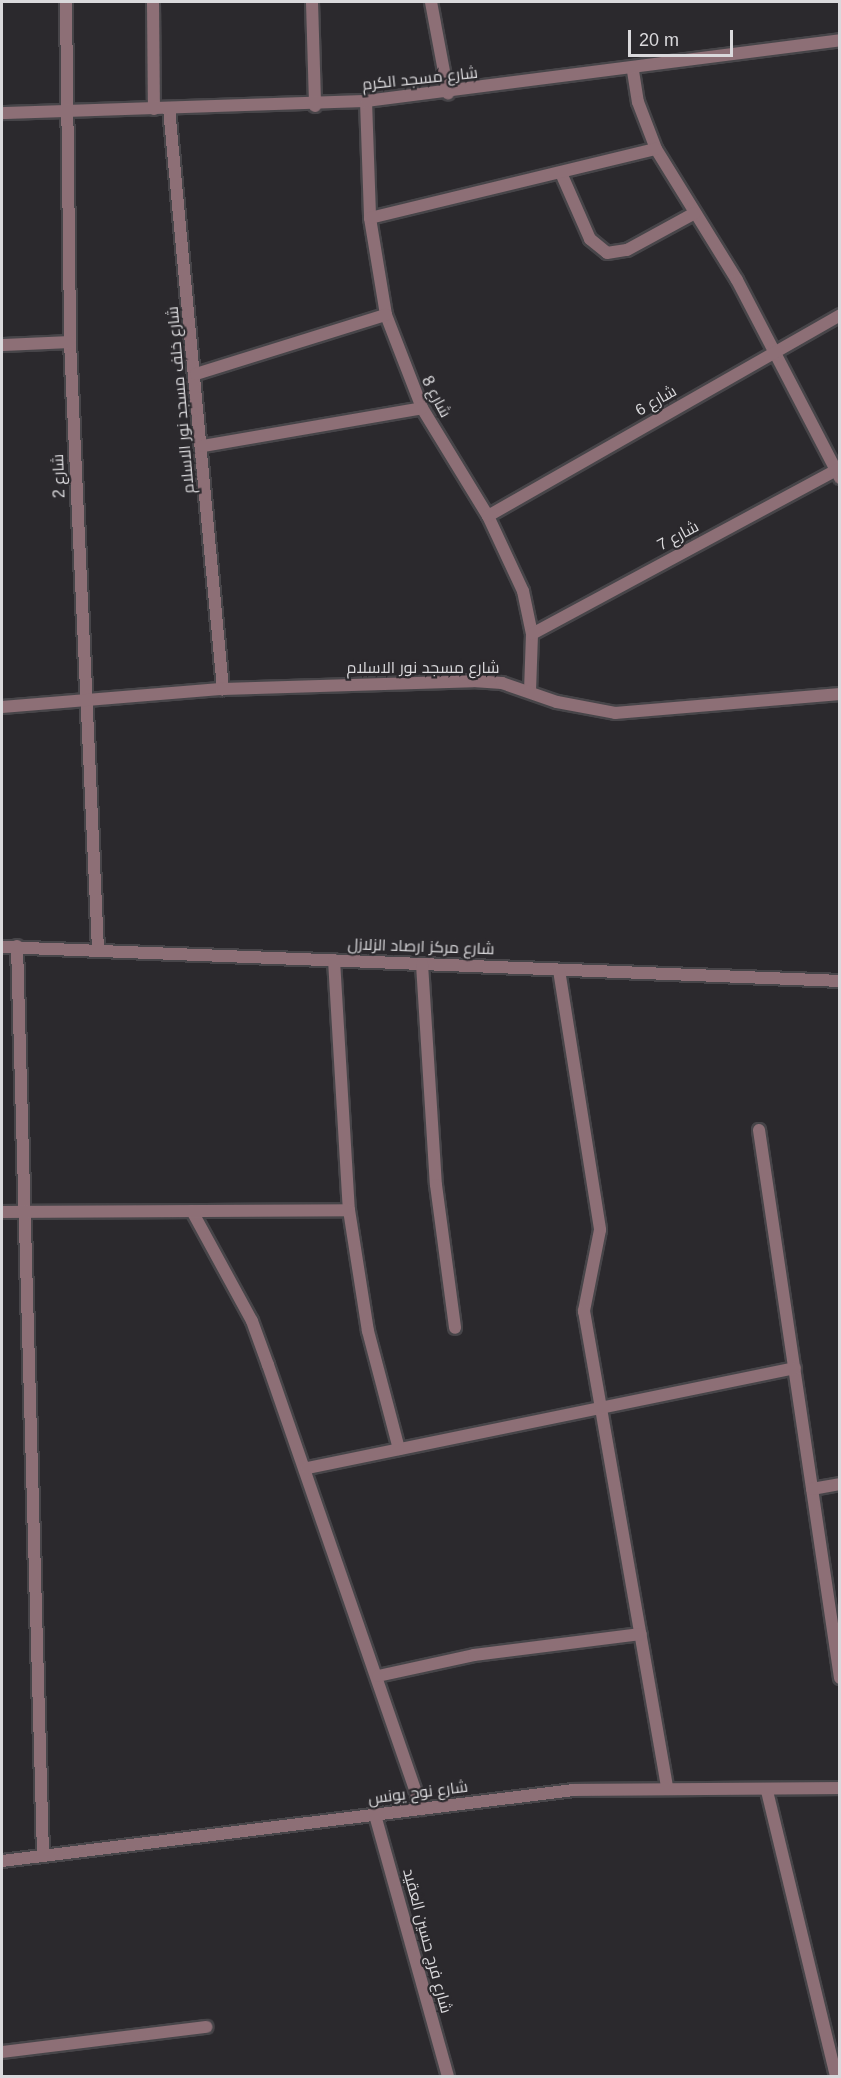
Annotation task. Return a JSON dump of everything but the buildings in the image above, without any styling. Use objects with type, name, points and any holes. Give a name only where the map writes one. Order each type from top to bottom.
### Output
[{"type":"street","name":"شارع 2","points":[[66,2],[70,342],[98,949]]},
{"type":"street","points":[[153,2],[154,109]]},
{"type":"street","points":[[312,2],[315,106]]},
{"type":"street","points":[[431,2],[448,93]]},
{"type":"street","name":"شارع مسجد الكرم","points":[[2,113],[315,106],[633,71],[840,40]]},
{"type":"street","points":[[633,71],[638,102],[656,150],[775,352],[839,472]]},
{"type":"street","name":"شارع 8","points":[[366,101],[370,218],[386,315],[422,408],[488,516],[523,591],[531,633],[530,690]]},
{"type":"street","name":"شارع خلف مسجد نور الاسلام","points":[[169,108],[203,446],[222,689]]},
{"type":"street","points":[[370,218],[656,150]]},
{"type":"street","points":[[561,172],[590,239],[607,253],[627,250],[695,213]]},
{"type":"street","points":[[196,374],[386,315]]},
{"type":"street","name":"شارع 6","points":[[488,516],[840,315]]},
{"type":"street","points":[[2,345],[70,342]]},
{"type":"street","points":[[203,446],[422,408]]},
{"type":"street","name":"شارع 7","points":[[531,633],[839,472]]},
{"type":"street","name":"شارع مسجد نور الاسلام","points":[[2,706],[222,689],[473,681],[530,690],[567,705],[615,713],[840,693]]},
{"type":"street","points":[[17,946],[43,1856]]},
{"type":"street","name":"شارع مركز ارصاد الزلازل","points":[[2,947],[98,949],[840,981]]},
{"type":"street","points":[[334,960],[349,1210],[368,1330],[399,1449]]},
{"type":"street","points":[[422,964],[435,1174],[455,1328]]},
{"type":"street","points":[[559,970],[600,1230],[584,1311],[603,1407],[667,1785]]},
{"type":"street","points":[[759,1130],[840,1678]]},
{"type":"street","points":[[2,1212],[349,1210]]},
{"type":"street","points":[[192,1211],[252,1321],[308,1468],[422,1809]]},
{"type":"street","points":[[308,1468],[795,1368]]},
{"type":"street","points":[[812,1489],[840,1484]]},
{"type":"street","points":[[378,1676],[474,1655],[640,1634]]},
{"type":"street","name":"شارع نوح يونس","points":[[2,1861],[574,1790],[667,1785],[767,1791],[840,1788]]},
{"type":"street","points":[[767,1791],[836,2076]]},
{"type":"street","name":"شارع فرج حسين العقيد","points":[[375,1815],[448,2076]]},
{"type":"street","points":[[2,2052],[206,2027]]}]
